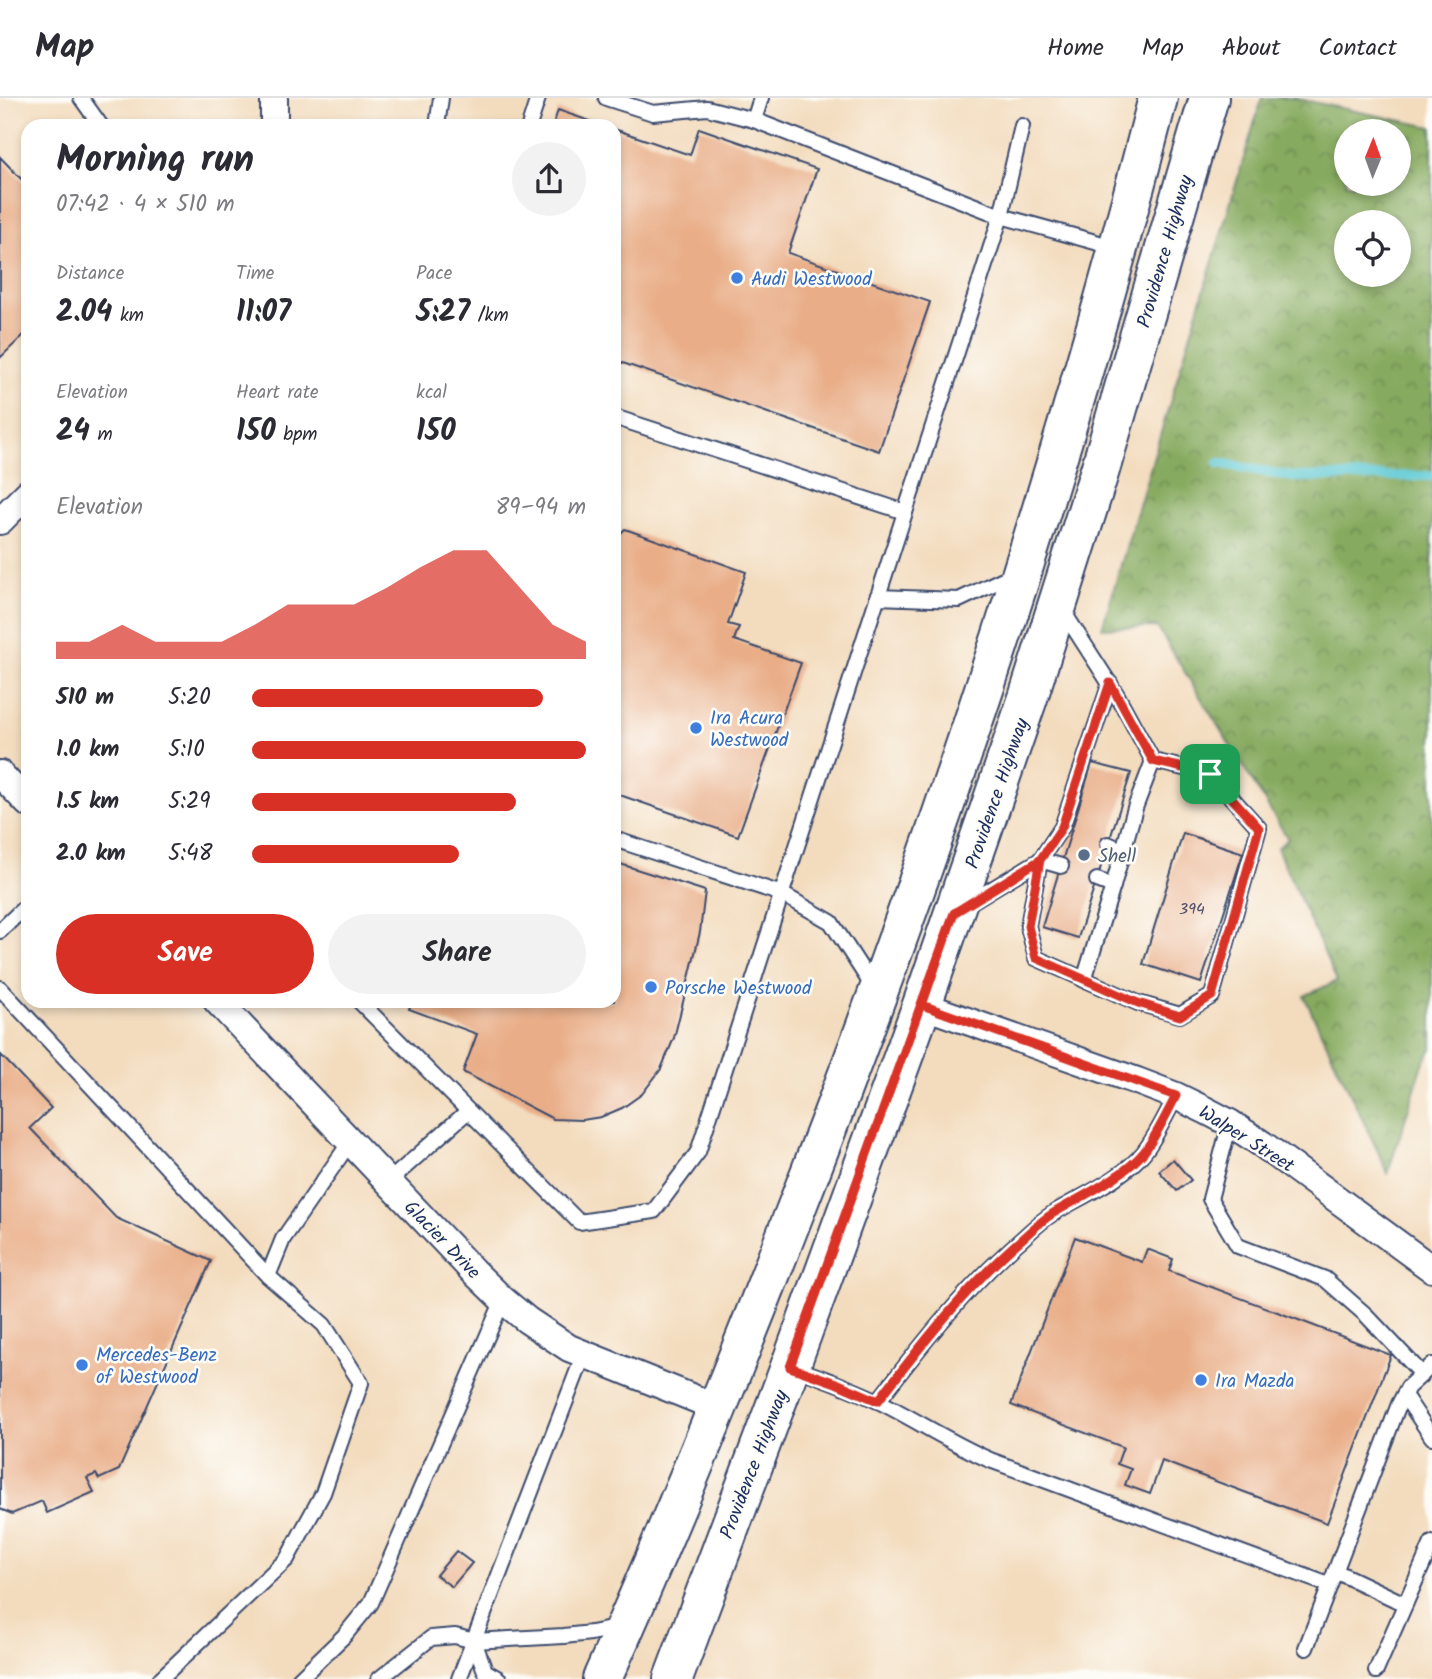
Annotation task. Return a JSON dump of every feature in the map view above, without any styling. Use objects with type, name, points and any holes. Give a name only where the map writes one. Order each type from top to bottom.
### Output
[{"type":"main road","points":[[602,1679],[718,1408],[833,1116],[958,769],[1083,374],[1158,98]]},
{"type":"main road","name":"Providence Highway","points":[[673,1679],[922,1005],[1012,748],[1100,470],[1209,98]]},
{"type":"street","points":[[274,98],[274,119]]},
{"type":"street","points":[[0,521],[21,500]]},
{"type":"street","points":[[1,778],[21,797]]},
{"type":"street","name":"Walper Street","points":[[922,1005],[1176,1096],[1230,1123],[1432,1269]]},
{"type":"street","name":"Glacier Drive","points":[[228,1008],[350,1142],[503,1300],[569,1348],[718,1408]]},
{"type":"lane","points":[[81,98],[96,119]]},
{"type":"lane","points":[[437,119],[440,98]]},
{"type":"lane","points":[[531,119],[538,98]]},
{"type":"lane","points":[[606,98],[653,113],[708,108],[754,120],[1001,216],[1118,248]]},
{"type":"lane","points":[[754,120],[761,98]]},
{"type":"lane","points":[[366,1008],[579,1222],[654,1211],[698,1152],[1001,216],[1022,126]]},
{"type":"lane","points":[[621,419],[905,512]]},
{"type":"lane","points":[[877,597],[958,600],[1023,570]]},
{"type":"lane","points":[[1040,860],[1028,926],[1036,958],[1138,1003],[1180,1016],[1212,996],[1259,828],[1210,774],[1153,761],[1110,683],[1059,604]]},
{"type":"lane","points":[[954,913],[1040,860],[1067,829],[1110,683]]},
{"type":"lane","points":[[1084,979],[1124,851],[1128,805],[1153,761]]},
{"type":"lane","points":[[621,841],[782,894],[831,922],[878,995]]},
{"type":"lane","points":[[1108,844],[1124,851]]},
{"type":"lane","points":[[1040,860],[1061,866]]},
{"type":"lane","points":[[1097,880],[1113,887]]},
{"type":"lane","points":[[0,931],[21,911]]},
{"type":"lane","points":[[0,988],[268,1276],[324,1325],[361,1382],[323,1493],[287,1559],[160,1679]]},
{"type":"lane","points":[[878,1401],[944,1320],[1020,1240],[1049,1216],[1121,1172],[1143,1153],[1160,1128],[1176,1096]]},
{"type":"lane","points":[[388,1182],[468,1111]]},
{"type":"lane","points":[[1230,1123],[1210,1199],[1238,1246],[1325,1279],[1427,1369],[1408,1387],[1399,1404],[1306,1648]]},
{"type":"lane","points":[[268,1276],[283,1240],[350,1142]]},
{"type":"lane","points":[[299,1679],[344,1636],[371,1603],[503,1300]]},
{"type":"lane","points":[[459,1679],[584,1354]]},
{"type":"lane","points":[[790,1367],[878,1401],[990,1460],[1329,1585]]},
{"type":"lane","points":[[1404,1395],[1432,1437]]},
{"type":"lane","points":[[1376,1671],[1432,1543]]},
{"type":"lane","points":[[1335,1571],[1405,1604]]},
{"type":"lane","points":[[379,1679],[431,1638],[454,1636],[474,1641],[564,1636],[626,1626]]},
{"type":"lane","points":[[474,1641],[485,1671],[499,1679]]},
{"type":"green space","points":[[1262,98],[1294,98],[1394,119],[1334,119],[1334,196],[1411,196],[1411,123],[1432,127],[1432,1049],[1423,1064],[1388,1173],[1304,996],[1337,981],[1277,848],[1288,839],[1157,627],[1102,628]]},
{"type":"building","points":[[558,110],[584,119],[555,119]]},
{"type":"building","name":"Audi Westwood","points":[[699,128],[817,169],[788,253],[930,302],[879,451],[621,362],[621,131],[690,155]]},
{"type":"building","points":[[0,157],[21,179],[21,338],[0,358]]},
{"type":"building","name":"Ira Acura Westwood","points":[[625,529],[746,572],[728,624],[739,627],[734,640],[801,663],[738,836],[621,795],[621,533]]},
{"type":"building","name":"Shell","points":[[1092,763],[1131,773],[1078,938],[1042,927]]},
{"type":"building","points":[[1183,833],[1243,853],[1201,983],[1143,964]]},
{"type":"building","name":"Porsche Westwood","points":[[621,864],[705,891],[700,932],[674,1038],[661,1069],[642,1094],[622,1108],[601,1117],[582,1120],[553,1119],[463,1072],[477,1034],[409,1009],[621,1008]]},
{"type":"building","name":"Mercedes-Benz of Westwood","points":[[0,1054],[51,1108],[30,1128],[116,1218],[211,1261],[119,1470],[99,1479],[96,1474],[87,1478],[94,1492],[47,1513],[42,1501],[12,1514],[0,1509]]},
{"type":"building","points":[[1173,1159],[1191,1180],[1177,1191],[1159,1171]]},
{"type":"building","name":"Ira Mazda","points":[[1075,1237],[1142,1262],[1147,1249],[1173,1259],[1169,1271],[1391,1355],[1327,1523],[1162,1461],[1150,1494],[1125,1485],[1131,1469],[1117,1464],[1123,1447],[1011,1405]]},
{"type":"building","points":[[456,1551],[472,1563],[452,1587],[436,1575]]},
{"type":"waterway","points":[[1219,463],[1294,477],[1432,476]]},
{"type":"place","name":"Audi Westwood","points":[[737,278]]},
{"type":"place","name":"Ira Acura Westwood","points":[[696,728]]},
{"type":"place","name":"Shell","points":[[1084,855]]},
{"type":"place","name":"Porsche Westwood","points":[[651,987]]},
{"type":"place","name":"Mercedes-Benz of Westwood","points":[[82,1365]]},
{"type":"place","name":"Ira Mazda","points":[[1201,1380]]},
{"type":"route","points":[[1210,774],[1153,761],[1110,683],[1062,827],[1040,860],[954,913],[790,1367],[878,1401],[944,1320],[1020,1240],[1049,1216],[1121,1172],[1143,1153],[1160,1128],[1176,1096],[922,1005],[954,913],[1040,860],[1028,926],[1036,958],[1138,1003],[1180,1016],[1212,996],[1259,828],[1210,774]]}]
